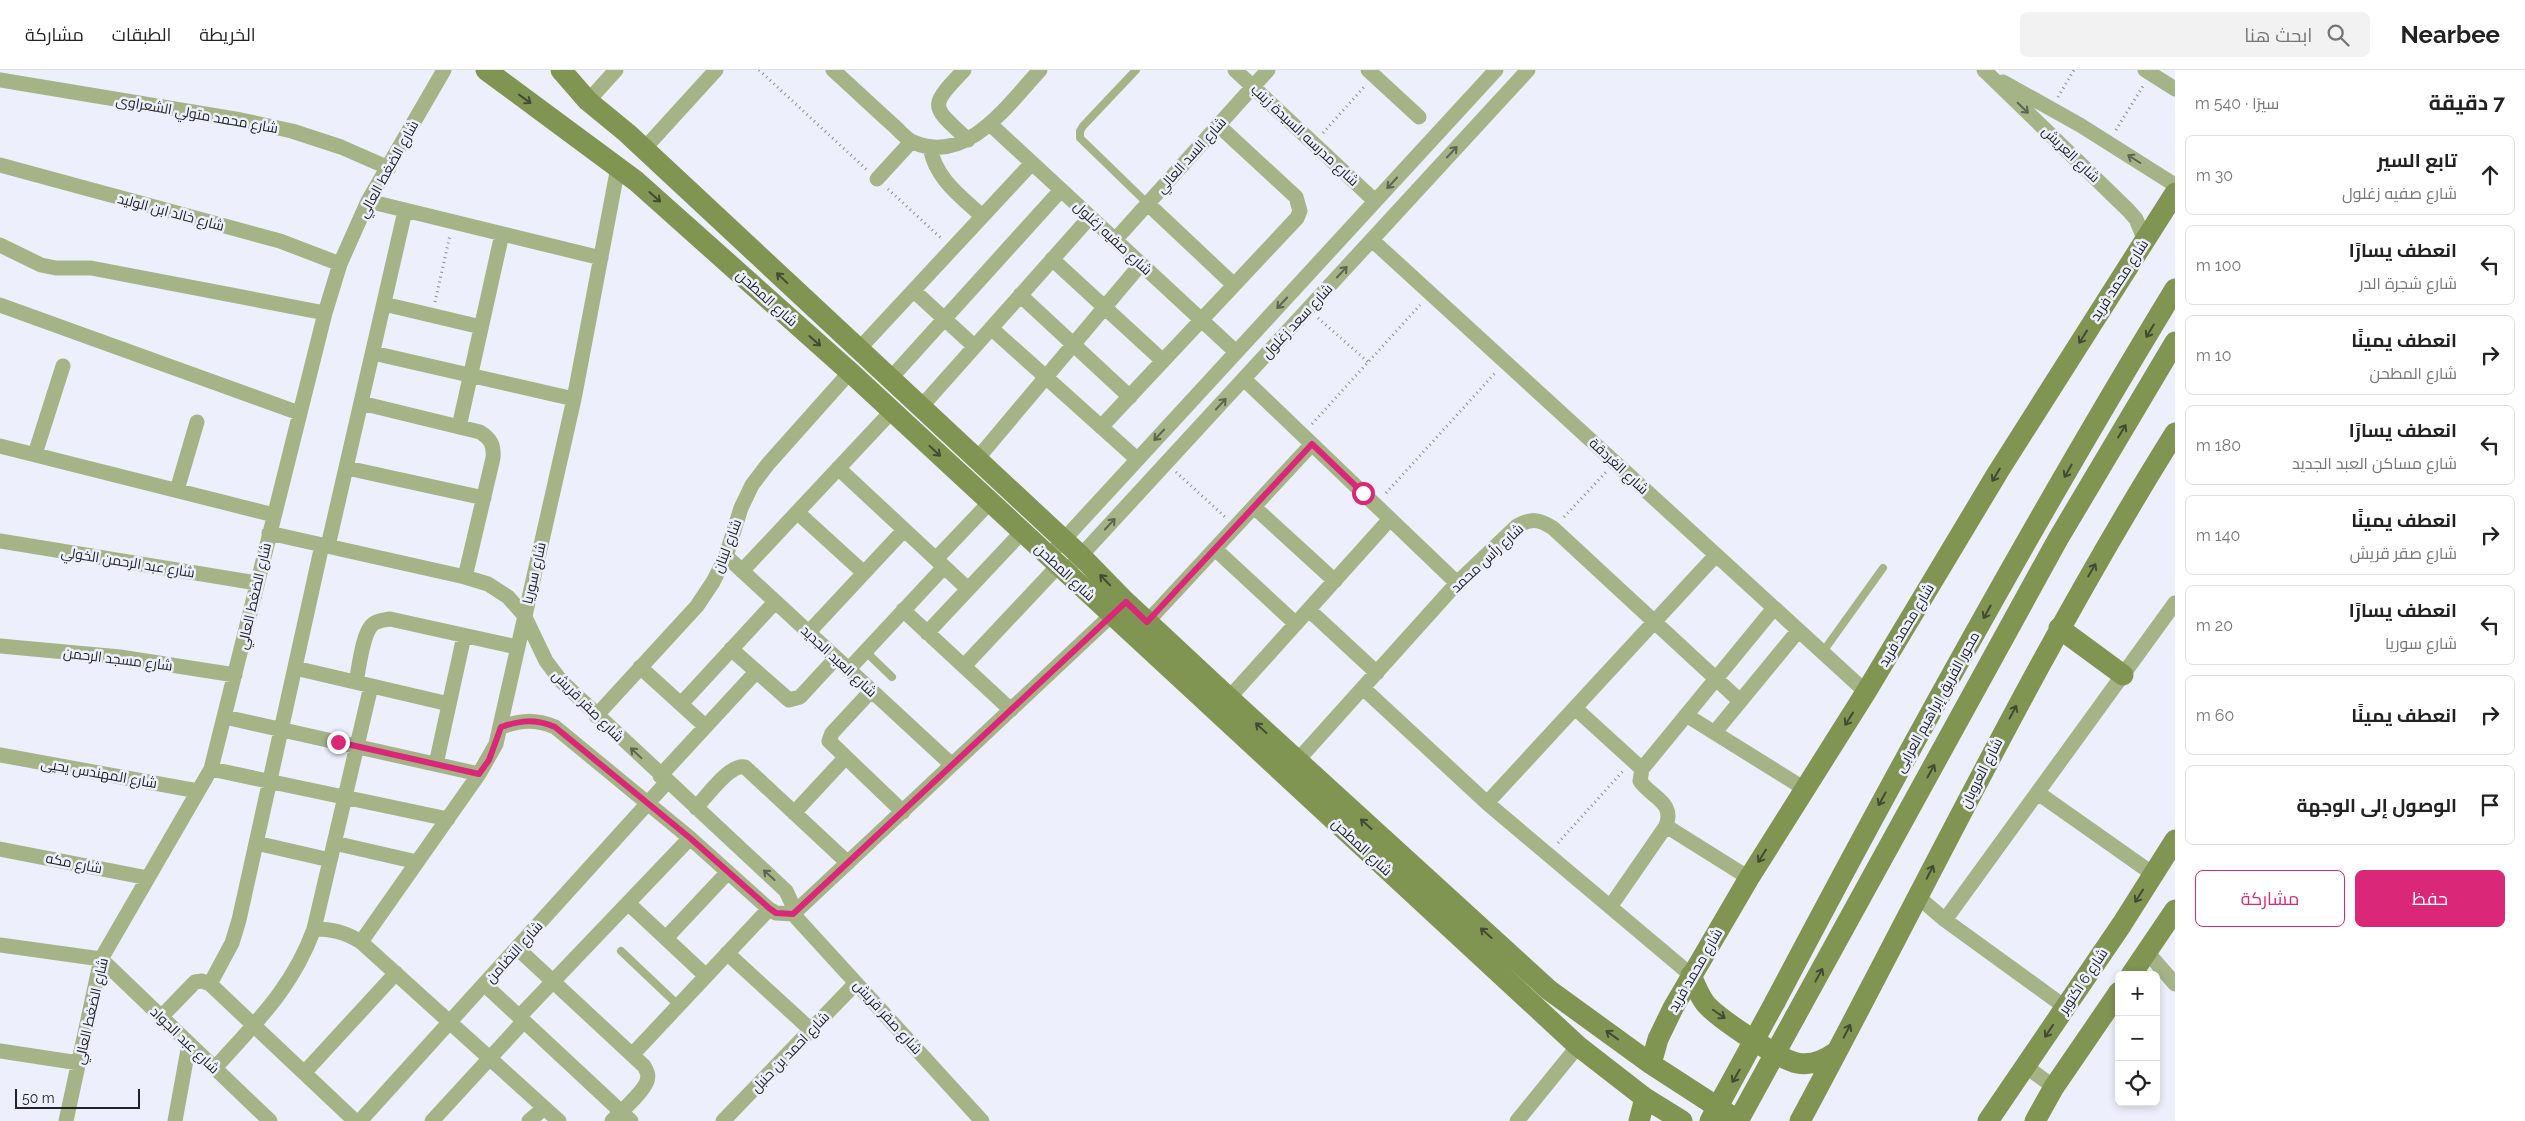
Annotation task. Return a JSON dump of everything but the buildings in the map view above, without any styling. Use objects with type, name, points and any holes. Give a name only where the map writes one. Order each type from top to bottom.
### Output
[{"type":"street","name":"شارع الضغط العالي","points":[[66,1121],[100,959],[211,769],[299,413],[325,312],[340,264],[368,202],[444,70]]},
{"type":"street","name":"شارع المطحن","points":[[486,70],[613,162],[636,181],[892,410],[1057,565],[1118,608],[1578,1046],[1645,1098],[1682,1121]]},
{"type":"street","name":"شارع المطحن","points":[[561,70],[588,101],[627,133],[1081,556],[1118,608],[1147,622],[1549,990],[1651,1064],[1738,1121]]},
{"type":"street","points":[[588,101],[616,70]]},
{"type":"street","points":[[636,181],[648,171],[649,154],[716,70]]},
{"type":"street","points":[[834,70],[911,142],[930,147],[950,146],[968,140],[990,124],[1035,72]]},
{"type":"street","points":[[964,70],[938,98],[938,106],[940,114],[968,140]]},
{"type":"street","name":"شارع مدرسه السيدة زينب","points":[[1235,70],[1375,201]]},
{"type":"street","name":"شارع السد العالي","points":[[1115,240],[1268,70]]},
{"type":"street","name":"شارع سعد زغلول","points":[[1057,565],[1063,540],[1496,70]]},
{"type":"street","name":"شارع سعد زغلول","points":[[1057,565],[1081,556],[1528,70]]},
{"type":"street","name":"شارع العريش","points":[[1988,71],[2175,185]]},
{"type":"street","name":"شارع العريش","points":[[1988,71],[2128,210],[2136,219],[2145,241]]},
{"type":"street","points":[[2148,72],[2175,89]]},
{"type":"street","points":[[1371,73],[1419,116]]},
{"type":"street","name":"شارع محمد متولي الشعراوى","points":[[0,80],[241,120],[292,131],[342,147],[389,168]]},
{"type":"street","name":"شارع صفيه زغلول","points":[[990,124],[1236,352]]},
{"type":"street","points":[[1102,427],[1297,218],[1300,204],[1296,197],[1218,126]]},
{"type":"street","points":[[613,162],[614,142],[627,133]]},
{"type":"street","points":[[877,179],[911,142]]},
{"type":"street","points":[[930,147],[932,159],[944,180],[982,216]]},
{"type":"street","name":"شارع سوريا","points":[[360,942],[489,760],[501,727],[524,615],[574,399],[601,258],[613,162]]},
{"type":"street","points":[[859,350],[1032,163]]},
{"type":"street","name":"شارع خالد ابن الوليد","points":[[0,165],[280,241],[340,264]]},
{"type":"street","points":[[890,379],[1061,190]]},
{"type":"street","name":"شارع محمد فريد","points":[[1651,1064],[1658,1039],[1692,975],[1749,878],[1866,692],[1998,472],[2175,193]]},
{"type":"street","points":[[368,202],[601,258]]},
{"type":"street","points":[[1148,204],[1234,285]]},
{"type":"street","points":[[210,984],[232,943],[295,668],[346,468],[405,211]]},
{"type":"street","points":[[921,407],[1090,217]]},
{"type":"street","points":[[459,427],[502,234]]},
{"type":"street","name":"شارع الغردقة","points":[[1372,240],[1866,692]]},
{"type":"street","points":[[0,245],[41,265],[56,268],[91,268],[325,312]]},
{"type":"street","points":[[1052,259],[1163,361]]},
{"type":"street","points":[[976,458],[1141,264]]},
{"type":"street","name":"محور الفريق إبراهيم العرابى","points":[[1710,1121],[1880,802],[2080,448],[2175,289]]},
{"type":"street","points":[[914,291],[974,346]]},
{"type":"street","points":[[1020,295],[1130,397]]},
{"type":"street","points":[[384,304],[481,327]]},
{"type":"street","points":[[0,305],[299,413]]},
{"type":"street","points":[[991,328],[1137,459]]},
{"type":"street","name":"محور الفريق إبراهيم العرابى","points":[[1738,1121],[2058,539],[2175,342]]},
{"type":"street","points":[[373,353],[574,399]]},
{"type":"street","points":[[35,454],[63,366]]},
{"type":"street","name":"شارع لبنان","points":[[596,716],[696,606],[726,556],[741,508],[752,485],[768,464],[850,372]]},
{"type":"street","points":[[1244,379],[1458,584]]},
{"type":"street","points":[[361,403],[480,432],[489,438],[494,447],[466,577]]},
{"type":"street","points":[[742,571],[892,410]]},
{"type":"street","points":[[177,490],[196,422]]},
{"type":"street","name":"شارع العروبان","points":[[1800,1121],[2000,735],[2059,628],[2175,433]]},
{"type":"street","points":[[1147,622],[1254,507],[1307,440]]},
{"type":"street","points":[[0,446],[274,515]]},
{"type":"street","points":[[346,468],[484,498]]},
{"type":"street","points":[[838,468],[968,589]]},
{"type":"street","points":[[848,670],[904,610],[990,502]]},
{"type":"street","points":[[1254,507],[1335,581]]},
{"type":"street","points":[[797,512],[864,573]]},
{"type":"street","points":[[1229,698],[1390,519]]},
{"type":"street","name":"شارع رأس محمد","points":[[1297,761],[1458,584],[1517,526],[1529,520],[1542,521],[1553,528],[1740,701]]},
{"type":"street","points":[[808,633],[904,530]]},
{"type":"street","points":[[927,633],[1022,532]]},
{"type":"street","name":"شارع صقر قريش","points":[[269,533],[466,577],[488,584],[508,597],[524,615],[546,661],[561,682],[786,891],[791,898],[793,914],[982,1121]]},
{"type":"street","name":"شارع عبد الرحمن الخولي","points":[[0,541],[257,583]]},
{"type":"street","points":[[1215,549],[1296,624]]},
{"type":"street","points":[[1487,803],[1716,555]]},
{"type":"street","name":"شارع العبد الجديد","points":[[726,556],[952,765]]},
{"type":"street","points":[[964,666],[1057,565]]},
{"type":"street","points":[[681,704],[775,602]]},
{"type":"street","points":[[1945,920],[2175,603]]},
{"type":"street","points":[[501,727],[518,721],[538,720],[555,727],[690,838],[769,908],[776,913],[793,914],[1118,608]]},
{"type":"street","points":[[1637,765],[1686,715],[1774,608]]},
{"type":"street","points":[[904,610],[1011,710]]},
{"type":"street","points":[[1309,610],[1377,673]]},
{"type":"street","points":[[215,1068],[292,978],[305,954],[314,929],[357,746],[367,634],[372,625],[380,620],[390,619],[517,647]]},
{"type":"street","points":[[2059,628],[2123,675]]},
{"type":"street","points":[[1715,732],[1798,631]]},
{"type":"street","points":[[436,764],[464,636]]},
{"type":"street","name":"شارع مسجد الرحمن","points":[[0,646],[120,657],[235,675]]},
{"type":"street","points":[[732,649],[784,698],[795,700],[836,658]]},
{"type":"street","points":[[640,667],[705,726]]},
{"type":"street","points":[[295,668],[449,704]]},
{"type":"street","name":"شارع التضامن","points":[[360,1121],[648,804],[664,779],[705,726],[756,672]]},
{"type":"street","points":[[1363,688],[1487,803],[1692,975],[1699,994],[1711,1009],[1781,1058],[1799,1064],[1808,1064],[1823,1060],[1836,1052]]},
{"type":"street","points":[[871,691],[830,737],[832,746],[903,812]]},
{"type":"street","points":[[1575,708],[1637,765],[1640,781],[1668,808],[1669,818],[1666,826],[1610,907]]},
{"type":"street","points":[[1686,715],[1805,789]]},
{"type":"street","points":[[225,717],[479,774]]},
{"type":"street","name":"شارع المهندس يحيى","points":[[0,756],[198,791]]},
{"type":"street","points":[[794,813],[845,758]]},
{"type":"street","points":[[696,808],[732,770],[740,766],[745,768],[848,863]]},
{"type":"street","points":[[211,769],[448,819]]},
{"type":"street","points":[[2038,793],[2153,874]]},
{"type":"street","points":[[1666,826],[1749,878]]},
{"type":"street","points":[[432,1121],[490,1058],[552,981],[690,838]]},
{"type":"street","name":"شارع 6 اكتوبر","points":[[1988,1121],[2122,924],[2175,840]]},
{"type":"street","points":[[256,843],[330,860]]},
{"type":"street","points":[[334,843],[417,862]]},
{"type":"street","name":"شارع مكه","points":[[0,849],[148,878]]},
{"type":"street","points":[[666,938],[728,872]]},
{"type":"street","points":[[1918,896],[1945,920],[2065,1006]]},
{"type":"street","points":[[628,903],[706,976]]},
{"type":"street","points":[[632,1055],[769,908]]},
{"type":"street","points":[[2134,971],[2175,910]]},
{"type":"street","points":[[314,929],[332,929],[348,934],[360,942],[450,1021],[558,1121]]},
{"type":"street","points":[[0,945],[100,959]]},
{"type":"street","points":[[484,984],[621,1118],[648,1081],[648,1073],[644,1066],[517,948]]},
{"type":"street","points":[[2147,952],[2175,984]]},
{"type":"street","points":[[727,953],[811,1030]]},
{"type":"street","name":"شارع عبد الجواد","points":[[100,959],[270,1121]]},
{"type":"street","points":[[304,1073],[396,973]]},
{"type":"street","points":[[161,1017],[195,982],[210,984],[355,1121]]},
{"type":"street","name":"شارع احمد بن حنبل","points":[[724,1121],[856,983]]},
{"type":"street","points":[[2035,1121],[2054,1087],[2115,998]]},
{"type":"street","points":[[175,1121],[189,1044]]},
{"type":"street","points":[[1523,1119],[1578,1046]]},
{"type":"street","points":[[0,1051],[79,1063]]},
{"type":"street","points":[[2025,1066],[2054,1087]]},
{"type":"street","points":[[1639,1121],[1645,1098]]},
{"type":"street","points":[[529,1121],[544,1108]]},
{"type":"lane","points":[[1136,70],[1083,126],[1080,131],[1080,138],[1148,204]]},
{"type":"lane","points":[[1822,653],[1883,568]]},
{"type":"lane","points":[[865,652],[892,677]]},
{"type":"lane","points":[[620,951],[678,1005]]},
{"type":"path","points":[[760,70],[952,249]]},
{"type":"path","points":[[2051,108],[2074,70]]},
{"type":"path","points":[[2108,143],[2148,72]]},
{"type":"path","points":[[1313,143],[1371,73]]},
{"type":"path","points":[[432,315],[453,222]]},
{"type":"path","points":[[1307,440],[1368,362],[1430,293]]},
{"type":"path","points":[[1308,309],[1368,362]]},
{"type":"path","points":[[1376,505],[1505,362]]},
{"type":"path","points":[[1553,528],[1614,462]]},
{"type":"path","points":[[1167,463],[1236,527]]},
{"type":"path","points":[[1548,855],[1637,765]]},
{"type":"route","points":[[338,742],[479,774],[489,760],[501,727],[518,721],[538,720],[555,727],[690,838],[769,908],[776,913],[793,914],[1126,602],[1147,622],[1312,444],[1363,493]]}]
